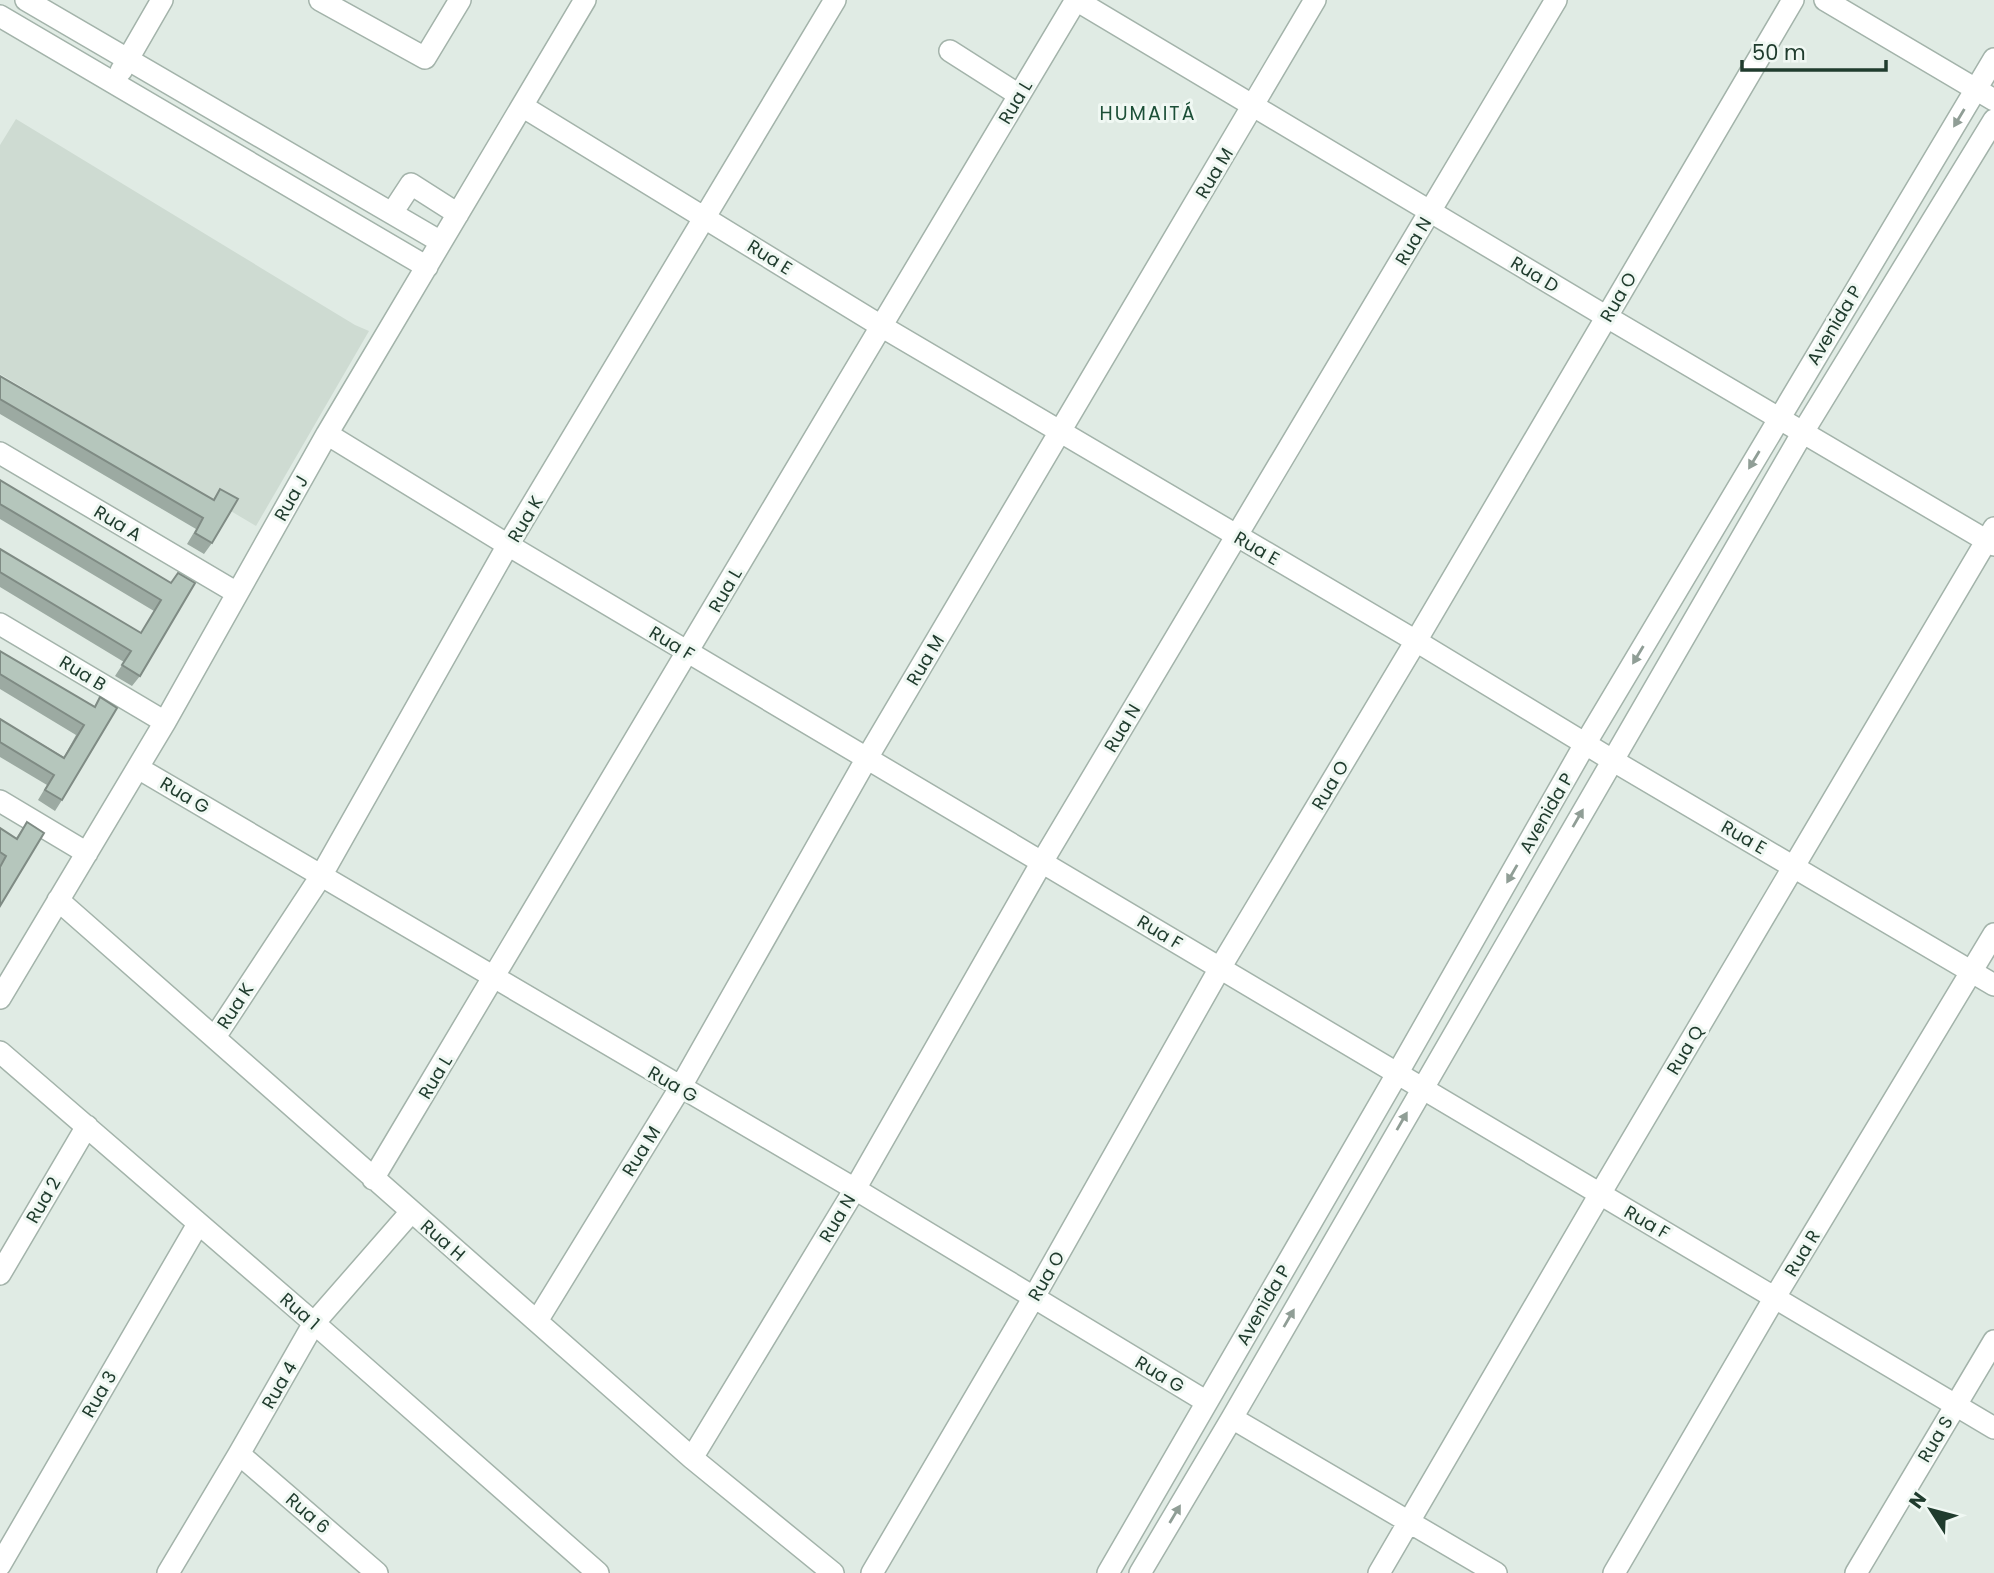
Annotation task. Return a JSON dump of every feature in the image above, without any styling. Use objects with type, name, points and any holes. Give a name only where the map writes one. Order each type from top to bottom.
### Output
[{"type":"street","points":[[26,0],[441,242]]},
{"type":"street","points":[[113,84],[162,0]]},
{"type":"street","points":[[320,0],[425,58],[460,0]]},
{"type":"street","name":"Rua J","points":[[0,998],[7,970],[58,900],[138,768],[327,434],[585,0]]},
{"type":"street","name":"Rua K","points":[[215,1037],[321,876],[509,545],[835,0]]},
{"type":"street","name":"Rua L","points":[[373,1179],[1076,0]]},
{"type":"street","name":"Rua D","points":[[1076,0],[1606,317],[1991,538]]},
{"type":"street","name":"Rua M","points":[[537,1321],[680,1088],[867,758],[1315,0]]},
{"type":"street","name":"Rua N","points":[[692,1458],[855,1189],[1042,862],[1556,0]]},
{"type":"street","name":"Rua O","points":[[872,1573],[1034,1297],[1220,968],[1793,0]]},
{"type":"street","points":[[1825,0],[1985,95]]},
{"type":"street","points":[[0,16],[427,267]]},
{"type":"street","points":[[950,51],[1019,95]]},
{"type":"street","name":"Avenida P","points":[[1108,1573],[1586,744],[1779,417],[1985,95],[1994,59]]},
{"type":"street","name":"Rua E","points":[[522,106],[881,326],[1994,985]]},
{"type":"street","name":"Avenida P","points":[[1140,1573],[1803,432],[1994,120]]},
{"type":"street","points":[[392,213],[411,184],[458,214]]},
{"type":"street","name":"Rua F","points":[[327,434],[688,652],[1994,1428]]},
{"type":"street","name":"Rua A","points":[[0,453],[237,593]]},
{"type":"street","name":"Rua Q","points":[[1379,1573],[1600,1194],[1991,538]]},
{"type":"street","name":"Rua B","points":[[0,624],[165,722]]},
{"type":"street","name":"Rua G","points":[[138,768],[855,1189],[1207,1402]]},
{"type":"street","points":[[0,801],[87,853]]},
{"type":"street","name":"Rua H","points":[[58,900],[373,1179],[821,1569]]},
{"type":"street","name":"Rua R","points":[[1614,1573],[1775,1297],[1994,934]]},
{"type":"street","name":"Rua 1","points":[[0,1052],[598,1573]]},
{"type":"street","name":"Rua 2","points":[[0,1275],[87,1126]]},
{"type":"street","name":"Rua 4","points":[[168,1573],[314,1323],[411,1212]]},
{"type":"street","name":"Rua 3","points":[[0,1565],[198,1223]]},
{"type":"street","name":"Rua S","points":[[1856,1573],[1994,1341]]},
{"type":"street","points":[[1232,1418],[1496,1573]]},
{"type":"street","name":"Rua 6","points":[[239,1454],[377,1573]]},
{"type":"shaded area","points":[[16,119],[369,331],[256,526],[0,374],[0,145]]},
{"type":"building","points":[[0,376],[214,500],[220,489],[238,499],[212,543],[195,533],[203,518],[0,399]]},
{"type":"building","points":[[0,480],[171,583],[178,573],[195,583],[140,676],[122,665],[131,651],[0,572],[0,549],[141,633],[161,600],[0,504]]},
{"type":"building","points":[[0,651],[95,707],[100,697],[117,708],[62,800],[45,790],[54,775],[0,742],[0,719],[64,758],[84,725],[0,674]]},
{"type":"building","points":[[27,822],[44,833],[0,906],[0,867],[6,856],[0,852],[0,828],[17,839]]},
{"type":"district","name":"HUMAITÁ","points":[[1148,113]]}]
